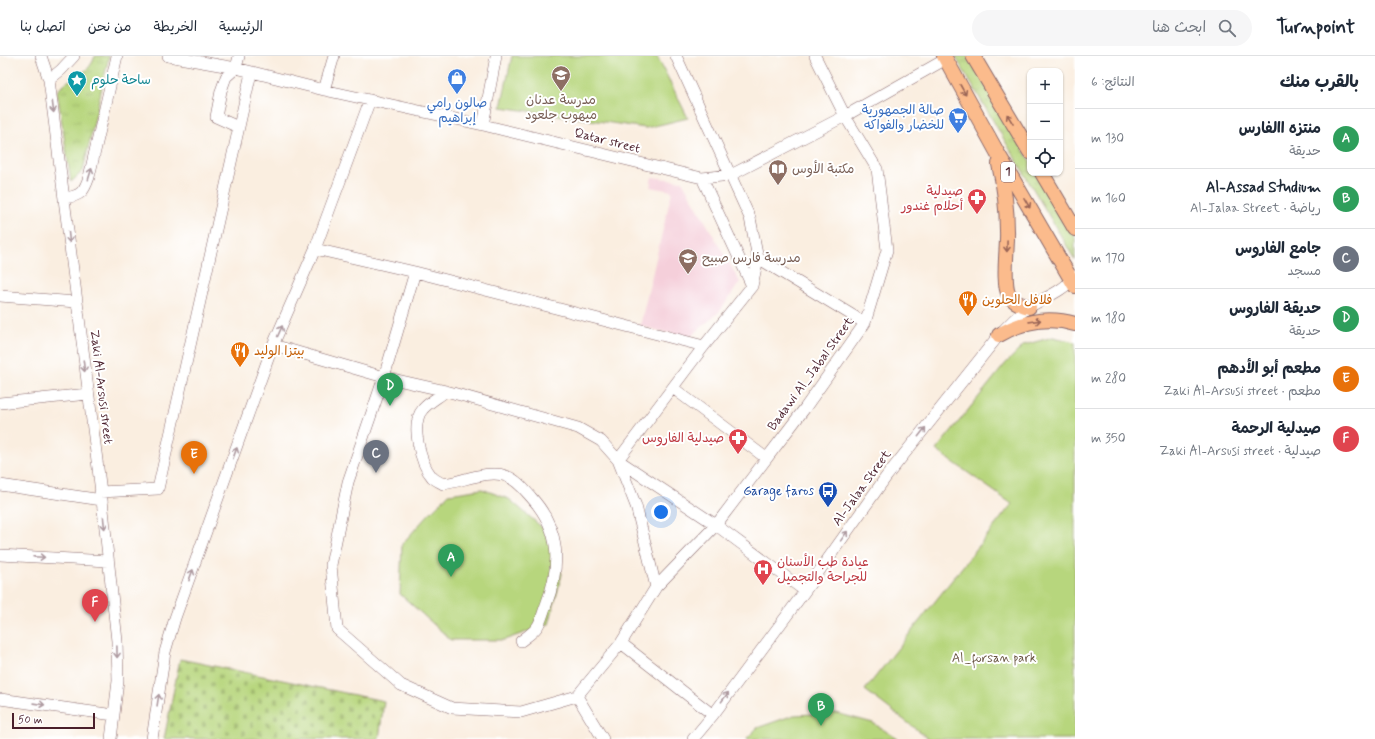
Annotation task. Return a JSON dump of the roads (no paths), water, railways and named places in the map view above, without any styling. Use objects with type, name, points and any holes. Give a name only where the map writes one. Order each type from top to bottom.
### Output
[{"type":"main road","name":"1","points":[[973,56],[1027,147]]},
{"type":"main road","name":"1","points":[[945,57],[997,152],[1074,281]]},
{"type":"main road","points":[[997,152],[1006,211],[1006,284],[1009,295],[1017,303],[1029,307]]},
{"type":"main road","points":[[1044,176],[1073,221]]},
{"type":"main road","points":[[999,335],[1018,325],[1040,320],[1075,324]]},
{"type":"street","name":"Zaki Al-Arsusi street","points":[[41,56],[49,80],[101,496],[117,641],[118,681],[111,739]]},
{"type":"street","points":[[49,80],[74,56]]},
{"type":"street","points":[[64,198],[76,197],[85,189],[117,56]]},
{"type":"street","name":"Qatar street","points":[[168,56],[236,68],[324,90],[483,125],[702,178],[731,175],[845,116],[945,57]]},
{"type":"street","points":[[238,127],[216,117],[221,92],[226,77],[236,68],[239,56]]},
{"type":"street","points":[[324,90],[334,56]]},
{"type":"street","points":[[483,125],[496,56]]},
{"type":"street","points":[[618,460],[704,346],[752,286],[758,258],[750,218],[676,56]]},
{"type":"street","name":"Badawi Al_Jabal Street","points":[[577,696],[621,643],[656,587],[716,525],[766,458],[806,408],[865,323],[887,250],[877,169],[845,116],[815,56]]},
{"type":"street","points":[[0,485],[101,496],[158,489],[251,72]]},
{"type":"street","points":[[152,739],[165,652],[175,618],[273,345],[315,249],[370,100]]},
{"type":"street","points":[[702,178],[752,286]]},
{"type":"street","points":[[315,249],[415,272],[704,346]]},
{"type":"street","points":[[758,258],[865,323]]},
{"type":"street","points":[[415,272],[384,377],[348,482],[331,565],[337,629],[401,685],[452,708],[521,712],[577,696],[603,739]]},
{"type":"street","name":"Al-Jalaa Street","points":[[693,739],[805,591],[886,477],[999,335],[1014,319],[1029,307],[1074,281]]},
{"type":"street","points":[[0,296],[76,302]]},
{"type":"street","points":[[273,345],[384,377],[446,391],[578,428],[601,441],[618,460],[716,525],[805,591]]},
{"type":"street","points":[[673,388],[766,458]]},
{"type":"street","points":[[446,391],[423,409],[418,420],[418,438],[422,459],[433,477],[443,484],[491,474],[506,475],[518,483],[539,506],[549,523],[556,547],[556,568],[549,596],[537,627],[521,641]]},
{"type":"street","points":[[0,403],[88,394]]},
{"type":"street","points":[[618,460],[636,506],[656,587]]},
{"type":"street","points":[[0,555],[108,561]]},
{"type":"street","points":[[621,643],[713,714]]},
{"type":"street","points":[[0,699],[114,715]]},
{"type":"place","name":"مدرسة عدنان ميهوب جلعود","points":[[561,92]]},
{"type":"place","name":"صالون رامي إبراهيم","points":[[457,95]]},
{"type":"place","name":"ساحة حلوم","points":[[77,97]]},
{"type":"place","name":"صالة الجمهورية للخضار والفواكه","points":[[958,134]]},
{"type":"place","name":"مكتبة الأوس","points":[[778,186]]},
{"type":"place","name":"صيدلية أحلام غندور","points":[[977,215]]},
{"type":"place","name":"مدرسة فارس صبيح","points":[[688,275]]},
{"type":"place","name":"فلافل الحلوين","points":[[968,317]]},
{"type":"place","name":"بيتزا الوليد","points":[[240,368]]},
{"type":"place","name":"حديقة الفاروس","points":[[390,406]]},
{"type":"place","name":"صيدلية الفاروس","points":[[738,455]]},
{"type":"place","name":"جامع الفاروس","points":[[376,473]]},
{"type":"place","name":"مطعم أبو الأدهم","points":[[194,474]]},
{"type":"place","name":"Garage faros","points":[[828,508]]},
{"type":"place","name":"منتزه االفارس","points":[[451,577]]},
{"type":"place","name":"عيادة طب الأسنان للجراحة والتجميل","points":[[763,586]]},
{"type":"place","name":"صيدلية الرحمة","points":[[95,622]]},
{"type":"place","name":"Al-Assad Studium","points":[[821,726]]},
{"type":"park label","name":"Al_forsan park","points":[[994,658]]}]
